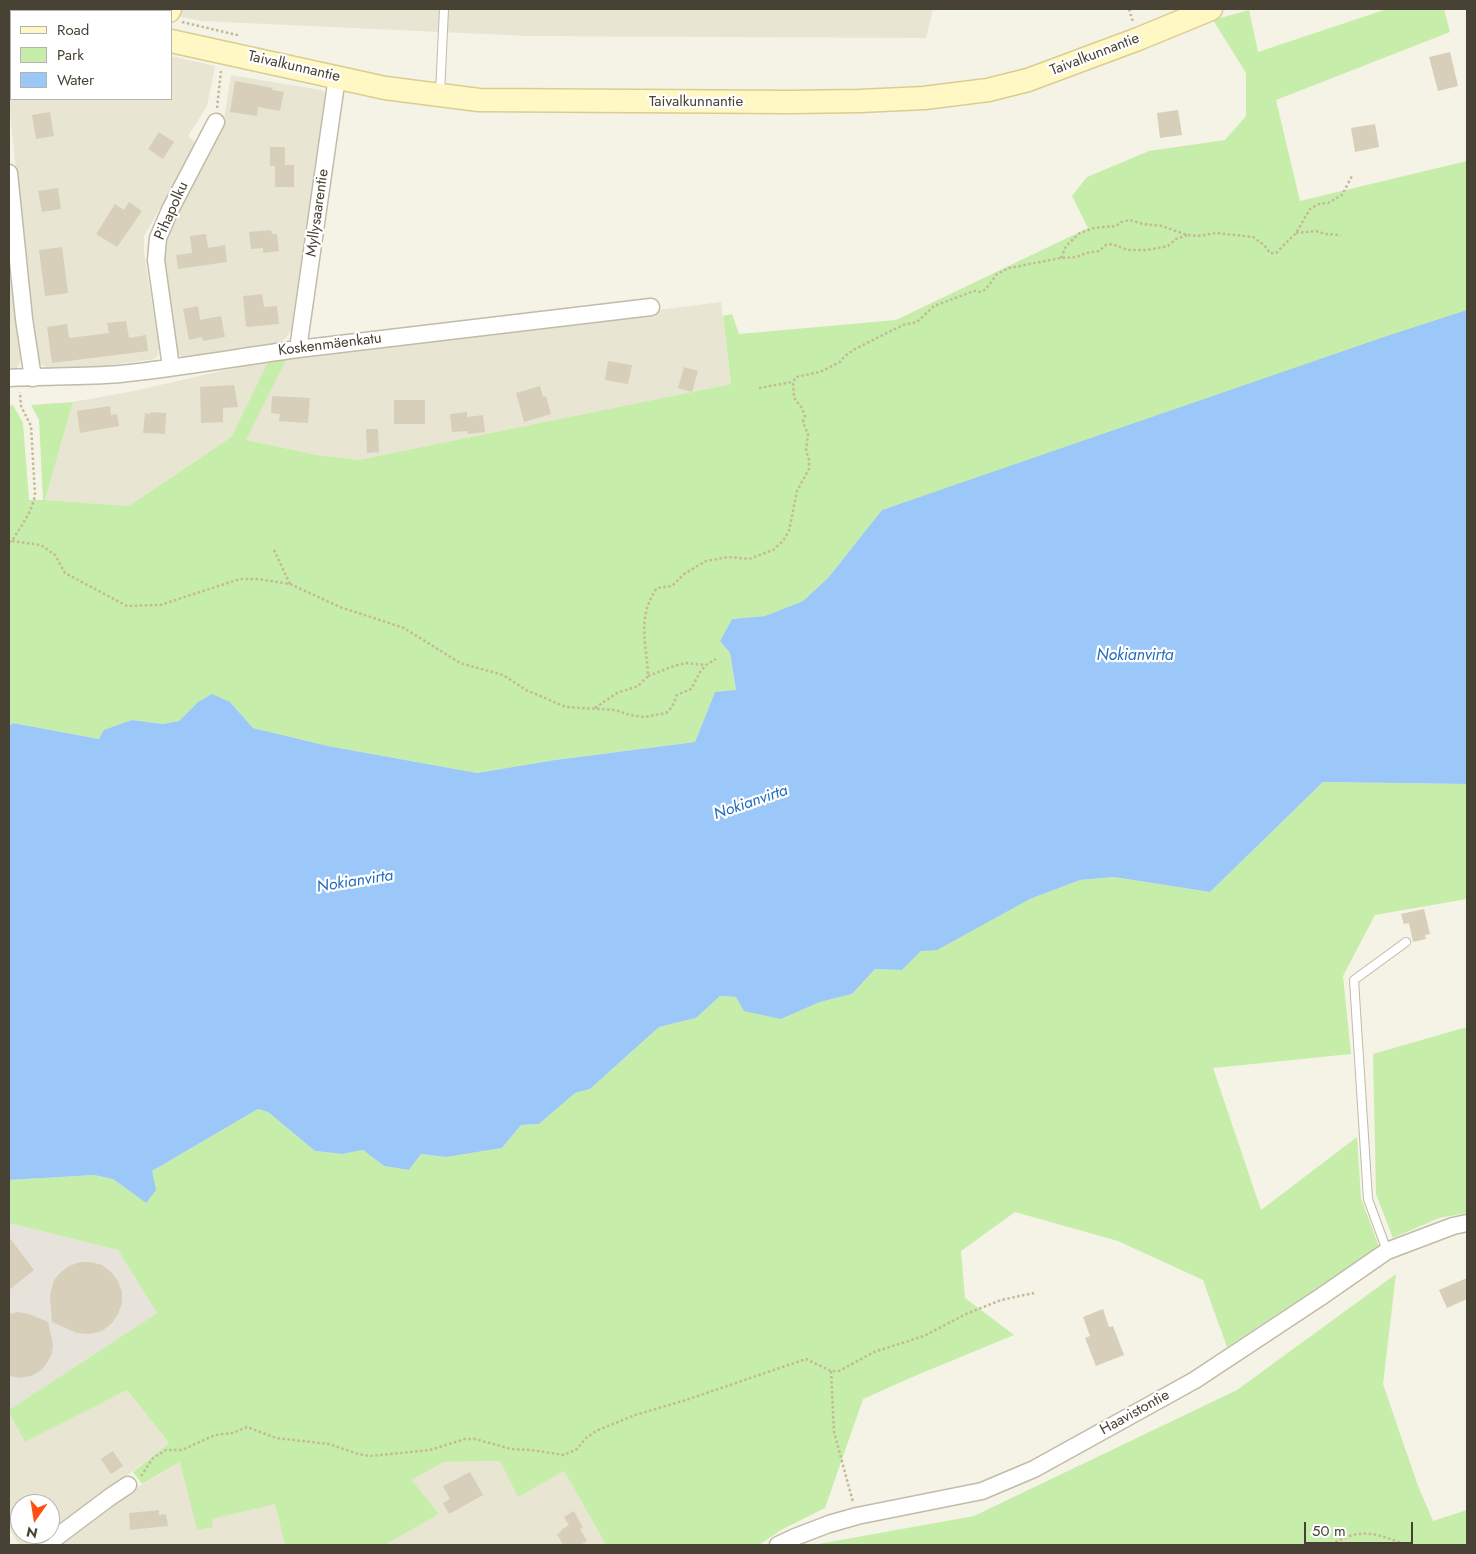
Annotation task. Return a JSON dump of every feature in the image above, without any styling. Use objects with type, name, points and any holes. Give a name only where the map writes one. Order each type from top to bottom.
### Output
[{"type":"street","name":"Taivalkunnantie","points":[[173,21],[337,77],[386,88],[440,96],[488,100],[780,102],[860,101],[933,97],[988,90],[1028,80],[1138,39],[1211,9]]},
{"type":"street","name":"Myllysaarentie","points":[[298,349],[337,77]]},
{"type":"street","name":"Pihapolku","points":[[172,366],[156,249],[158,238],[170,210],[216,122]]},
{"type":"street","points":[[9,173],[23,311],[20,378]]},
{"type":"street","name":"Koskenmäenkatu","points":[[20,378],[120,374],[298,349],[651,306]]},
{"type":"street","name":"Haavistontie","points":[[778,1545],[794,1537],[856,1516],[982,1492],[1034,1469],[1195,1380],[1322,1296],[1387,1250],[1453,1226],[1467,1223]]},
{"type":"street","points":[[46,1545],[128,1485]]},
{"type":"lane","points":[[440,96],[444,9]]},
{"type":"lane","points":[[1387,1250],[1368,1199],[1354,980],[1406,942]]},
{"type":"path","points":[[173,21],[237,35]]},
{"type":"path","points":[[216,122],[222,67]]},
{"type":"path","points":[[1061,258],[1066,246],[1080,233],[1094,228],[1116,226],[1121,222],[1130,220],[1198,236],[1216,233],[1240,234],[1253,237],[1264,244],[1270,253],[1276,253],[1296,233],[1310,209],[1319,204],[1328,203],[1342,195],[1352,176]]},
{"type":"path","points":[[1296,233],[1316,231],[1325,234],[1341,235]]},
{"type":"path","points":[[648,676],[644,622],[650,598],[657,588],[672,586],[684,574],[706,562],[728,558],[749,559],[773,550],[783,541],[789,531],[797,491],[809,469],[806,451],[808,434],[803,422],[805,416],[802,408],[794,398],[793,382],[796,377],[820,372],[840,362],[855,349],[903,325],[917,322],[934,306],[974,291],[980,292],[986,289],[997,274],[1009,268],[1061,258],[1077,257],[1099,251],[1106,245],[1112,244],[1128,250],[1147,250],[1168,246],[1176,239],[1187,234]]},
{"type":"path","points":[[20,378],[21,406],[31,426],[35,495],[28,516],[11,542],[41,545],[55,555],[65,573],[127,606],[160,604],[240,579],[258,579],[290,584],[340,607],[404,628],[460,662],[503,675],[526,690],[566,707],[615,710],[630,715],[644,716],[666,713],[672,707],[677,695],[691,688],[706,665],[716,659]]},
{"type":"path","points":[[759,388],[793,382]]},
{"type":"path","points":[[274,550],[290,584]]},
{"type":"path","points":[[595,708],[617,693],[638,686],[648,676],[685,663],[706,665]]},
{"type":"path","points":[[128,1485],[140,1477],[153,1458],[166,1450],[182,1450],[215,1435],[233,1433],[247,1428],[276,1438],[329,1444],[368,1456],[430,1450],[464,1439],[475,1439],[512,1449],[564,1455],[577,1449],[586,1438],[596,1431],[635,1415],[686,1400],[806,1359],[831,1371],[838,1371],[874,1352],[924,1336],[966,1314],[1001,1300],[1034,1293]]},
{"type":"path","points":[[831,1371],[834,1432],[856,1516]]},
{"type":"path","points":[[1331,1545],[1352,1535],[1364,1533],[1379,1535],[1407,1545]]},
{"type":"shaded area","points":[[179,9],[933,9],[926,38],[529,36],[201,21],[177,16]]},
{"type":"shaded area","points":[[9,24],[10,100],[172,100],[172,56],[215,66],[207,106],[188,136],[197,144],[144,236],[144,253],[159,348],[154,359],[56,370],[41,364],[36,357],[9,105]]},
{"type":"shaded area","points":[[231,75],[321,90],[327,96],[295,324],[286,338],[277,344],[184,357],[177,352],[163,276],[164,241],[224,120]]},
{"type":"shaded area","points":[[9,235],[21,356],[17,368],[9,373]]},
{"type":"shaded area","points":[[721,302],[731,384],[358,460],[317,455],[245,440],[287,358]]},
{"type":"shaded area","points":[[269,360],[231,437],[129,506],[45,500],[73,402],[134,391]]},
{"type":"shaded area","points":[[9,1223],[118,1250],[157,1313],[9,1410]]},
{"type":"shaded area","points":[[127,1390],[169,1443],[60,1528],[60,1494],[10,1494],[10,1529],[9,1413],[25,1442]]},
{"type":"shaded area","points":[[501,1461],[518,1496],[564,1471],[606,1545],[385,1545],[439,1514],[412,1480],[444,1462]]},
{"type":"shaded area","points":[[180,1462],[212,1519],[275,1503],[285,1545],[54,1545],[60,1544],[60,1540],[106,1506]]},
{"type":"shaded area","points":[[18,1544],[39,1544],[38,1545]]},
{"type":"green space","points":[[1387,9],[1444,9],[1450,32],[1276,100],[1300,201],[1467,161],[1467,314],[882,510],[828,578],[803,601],[765,616],[732,619],[720,641],[730,653],[736,691],[715,692],[695,742],[555,760],[477,773],[328,746],[253,728],[230,702],[198,702],[179,721],[163,724],[132,720],[99,739],[13,723],[9,726],[9,406],[13,405],[23,423],[29,500],[43,500],[39,420],[31,405],[73,402],[45,500],[129,506],[231,437],[269,360],[287,358],[246,440],[317,455],[358,460],[731,384],[723,316],[732,314],[739,334],[896,320],[1088,228],[1072,196],[1087,177],[1149,151],[1225,140],[1246,116],[1246,73],[1213,20],[1249,10],[1258,52]]},
{"type":"green space","points":[[1323,782],[1467,784],[1467,899],[1375,915],[1343,976],[1351,1054],[1213,1068],[1261,1210],[1357,1137],[1361,1198],[1379,1247],[1227,1347],[1203,1280],[1118,1241],[1015,1212],[961,1251],[965,1298],[1014,1335],[863,1399],[825,1508],[781,1530],[759,1545],[606,1545],[564,1471],[518,1497],[500,1461],[444,1462],[412,1480],[439,1514],[385,1545],[285,1545],[275,1504],[212,1519],[213,1527],[197,1530],[180,1462],[142,1484],[133,1472],[169,1443],[127,1390],[25,1442],[9,1413],[9,1410],[157,1313],[118,1250],[9,1223],[9,1180],[94,1175],[113,1179],[146,1203],[152,1171],[258,1109],[268,1112],[315,1151],[342,1154],[363,1150],[384,1166],[409,1170],[421,1154],[446,1157],[502,1148],[521,1125],[539,1124],[575,1093],[590,1089],[659,1027],[696,1018],[720,996],[736,997],[781,1019],[820,1002],[852,994],[875,969],[902,970],[921,951],[937,949],[1030,899],[1080,880],[1114,877],[1210,892]]},
{"type":"green space","points":[[1467,1027],[1467,1213],[1439,1218],[1393,1238],[1376,1194],[1373,1054]]},
{"type":"green space","points":[[1396,1274],[1383,1384],[1418,1486],[1433,1521],[1467,1510],[1467,1545],[813,1545],[974,1516],[1237,1390]]},
{"type":"water","name":"Nokianvirta","points":[[1467,310],[1467,784],[1323,782],[1210,892],[1114,877],[1080,880],[1030,899],[937,950],[921,951],[902,970],[875,969],[852,994],[820,1002],[781,1019],[744,1011],[736,997],[720,996],[696,1018],[659,1027],[590,1089],[575,1093],[539,1124],[521,1125],[502,1148],[446,1157],[421,1154],[409,1170],[384,1166],[363,1150],[342,1154],[315,1151],[268,1112],[258,1109],[152,1171],[156,1190],[146,1203],[113,1179],[94,1175],[9,1180],[9,726],[13,723],[99,739],[104,730],[132,720],[163,724],[179,721],[198,702],[212,694],[230,702],[253,728],[328,746],[477,773],[555,760],[695,742],[715,692],[736,690],[730,653],[720,641],[732,619],[765,616],[803,601],[828,578],[882,510]]},
{"type":"building","points":[[1450,52],[1458,86],[1438,91],[1429,57]]},
{"type":"building","points":[[235,81],[284,92],[280,111],[258,107],[257,116],[230,112]]},
{"type":"building","points":[[1178,110],[1182,135],[1160,138],[1157,113]]},
{"type":"building","points":[[50,112],[54,136],[36,139],[32,115]]},
{"type":"building","points":[[1375,124],[1379,147],[1355,152],[1351,128]]},
{"type":"building","points":[[159,132],[174,142],[163,159],[148,149]]},
{"type":"building","points":[[270,147],[285,147],[285,165],[294,165],[294,187],[275,187],[275,166],[270,166]]},
{"type":"building","points":[[58,188],[61,209],[42,212],[38,191]]},
{"type":"building","points":[[129,202],[142,211],[117,247],[96,234],[115,204],[124,210]]},
{"type":"building","points":[[271,230],[272,234],[277,234],[279,251],[263,253],[263,248],[251,249],[249,232]]},
{"type":"building","points":[[206,234],[208,248],[225,245],[227,262],[178,269],[176,255],[192,253],[190,236]]},
{"type":"building","points":[[62,247],[68,293],[45,296],[39,250]]},
{"type":"building","points":[[262,294],[264,307],[277,306],[279,324],[246,327],[243,296]]},
{"type":"building","points":[[198,306],[200,320],[221,316],[225,337],[203,341],[202,337],[189,340],[183,309]]},
{"type":"building","points":[[126,321],[129,338],[146,335],[148,351],[52,363],[47,327],[67,324],[69,338],[109,333],[107,323]]},
{"type":"building","points":[[608,361],[632,365],[628,384],[605,380]]},
{"type":"building","points":[[684,367],[698,371],[692,392],[678,388]]},
{"type":"building","points":[[234,385],[238,407],[223,408],[223,422],[201,423],[200,387]]},
{"type":"building","points":[[540,386],[543,397],[546,396],[551,414],[524,422],[516,393]]},
{"type":"building","points":[[272,396],[310,398],[308,423],[279,421],[280,414],[271,413]]},
{"type":"building","points":[[394,400],[425,400],[425,424],[394,424]]},
{"type":"building","points":[[110,406],[111,415],[117,414],[119,426],[80,433],[77,411]]},
{"type":"building","points":[[150,412],[166,413],[165,434],[143,433],[145,413],[150,414]]},
{"type":"building","points":[[467,412],[467,417],[483,415],[485,432],[468,434],[467,431],[452,432],[450,414]]},
{"type":"building","points":[[366,429],[378,429],[379,452],[367,453]]},
{"type":"building","points":[[1424,909],[1430,934],[1425,935],[1426,939],[1413,942],[1409,923],[1404,924],[1401,914]]},
{"type":"building","points":[[9,1237],[34,1270],[9,1290]]},
{"type":"building","points":[[80,1262],[102,1265],[118,1281],[122,1292],[122,1303],[112,1323],[102,1331],[89,1334],[77,1333],[52,1322],[50,1295],[54,1280],[69,1266]]},
{"type":"building","points":[[1467,1278],[1467,1299],[1447,1308],[1439,1290]]},
{"type":"building","points":[[1103,1309],[1109,1327],[1113,1326],[1124,1355],[1096,1366],[1085,1338],[1090,1336],[1083,1317]]},
{"type":"building","points":[[18,1312],[29,1314],[48,1322],[53,1344],[52,1354],[40,1371],[31,1376],[20,1378],[9,1376],[9,1314]]},
{"type":"building","points":[[113,1451],[123,1466],[111,1474],[101,1459]]},
{"type":"building","points":[[470,1472],[483,1495],[449,1514],[443,1503],[450,1499],[443,1486]]},
{"type":"building","points":[[159,1510],[159,1515],[166,1514],[168,1526],[130,1530],[129,1513]]},
{"type":"building","points":[[574,1511],[583,1528],[580,1529],[587,1541],[580,1545],[563,1545],[557,1534],[569,1525],[564,1517]]}]
